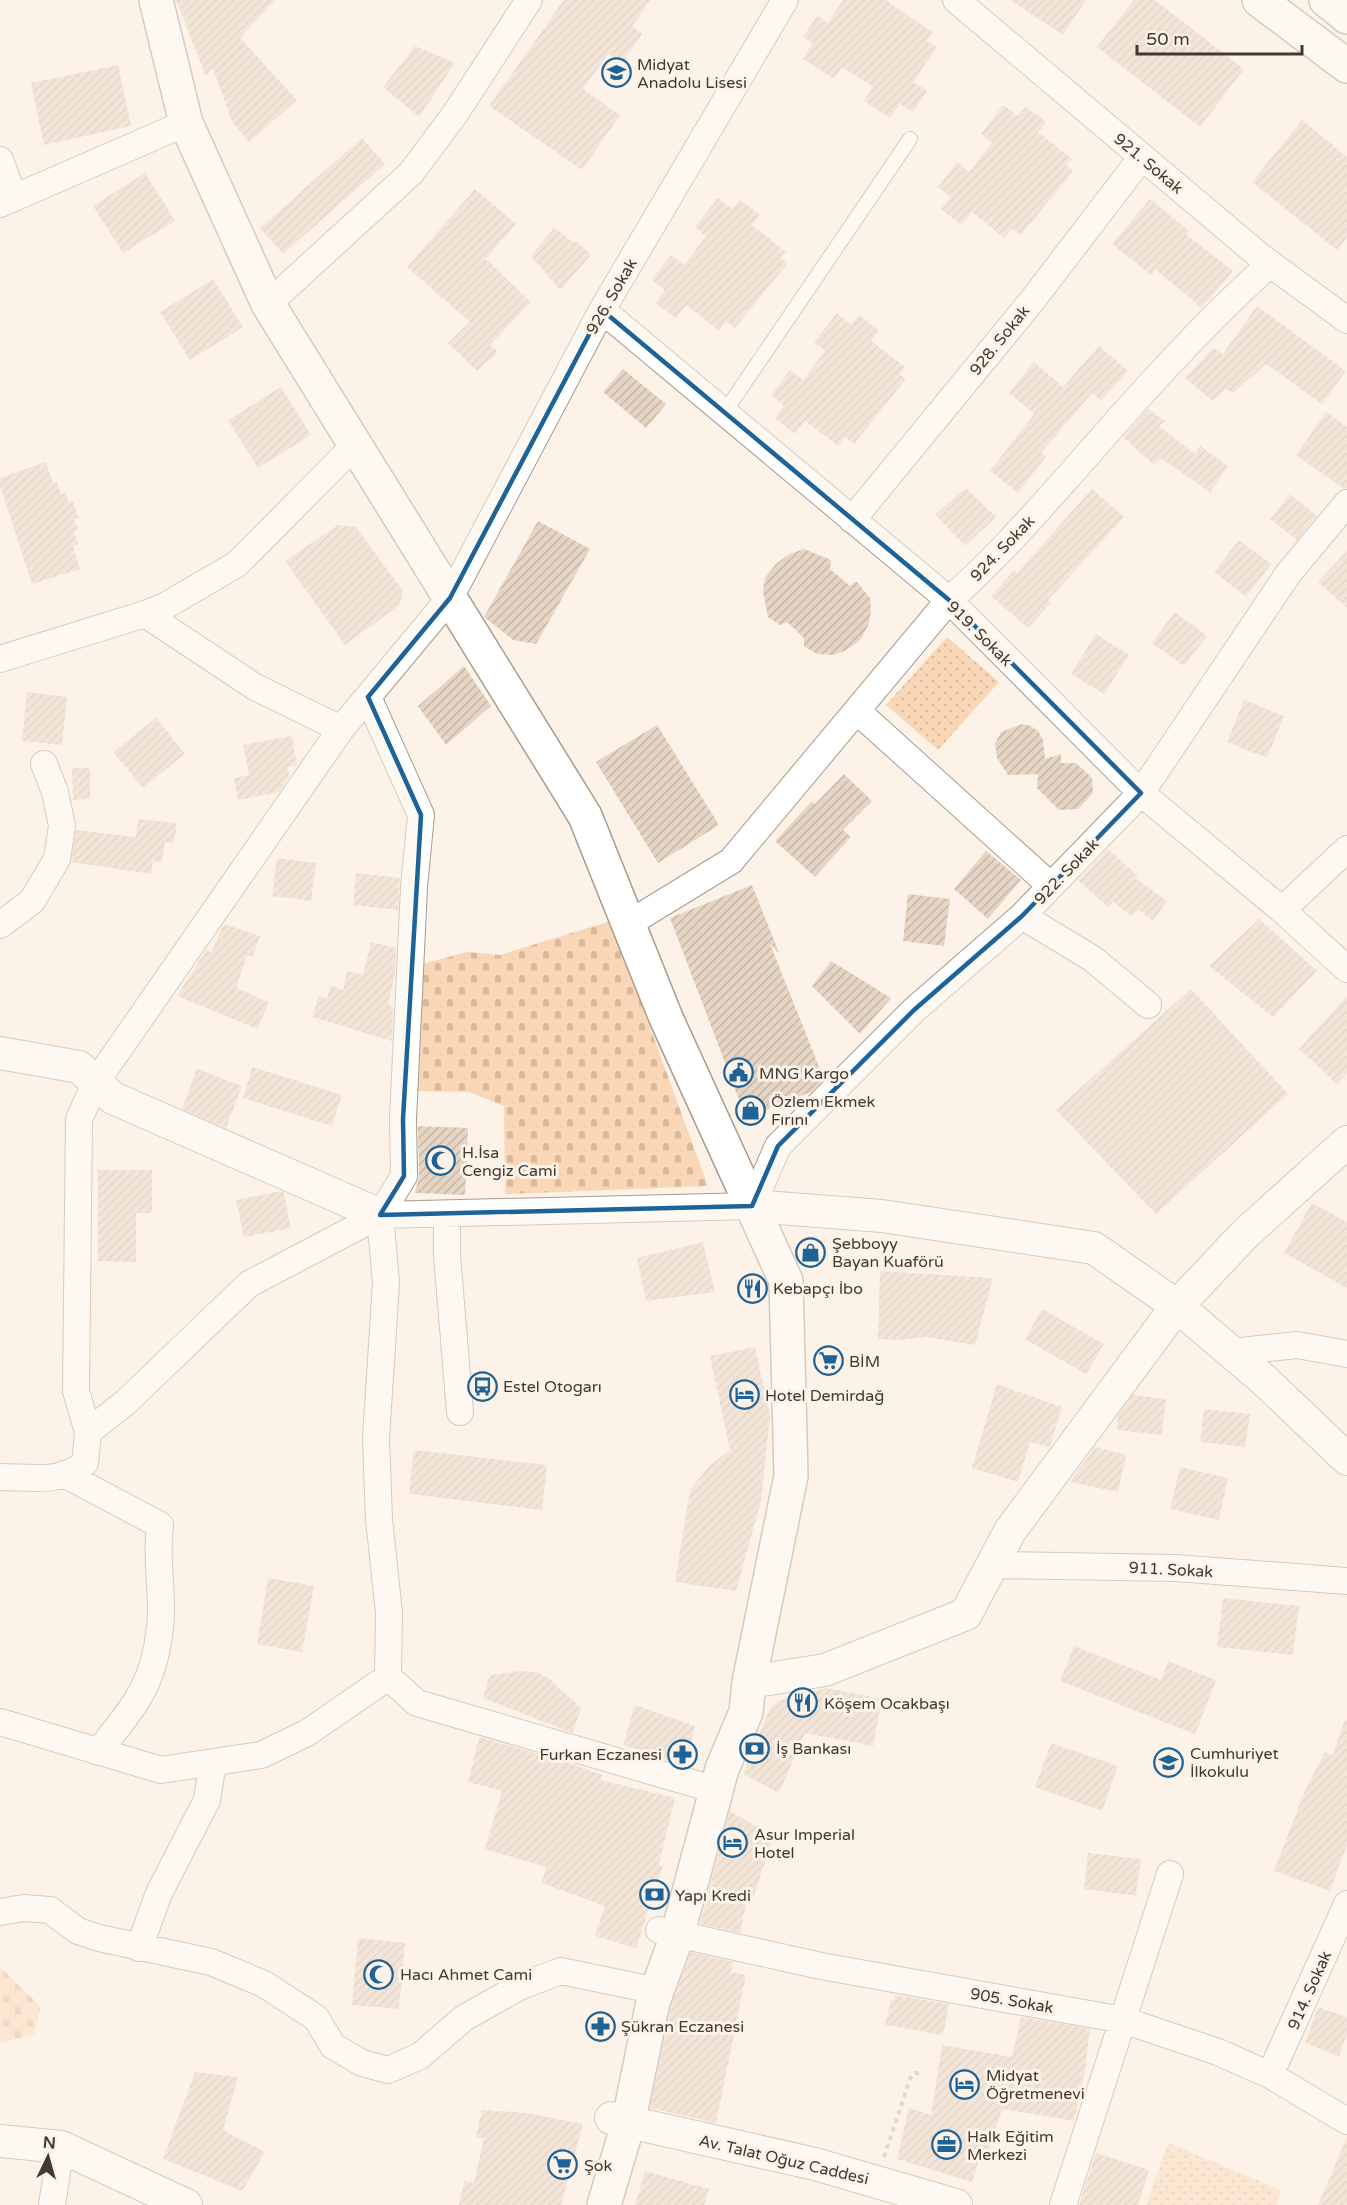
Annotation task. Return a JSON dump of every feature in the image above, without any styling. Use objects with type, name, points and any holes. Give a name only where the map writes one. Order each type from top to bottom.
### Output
[{"type":"main road","points":[[156,0],[186,123],[268,304],[585,816],[666,1018],[786,1281],[791,1476],[749,1682],[746,1712],[707,1788],[668,1933],[653,2002],[620,2121],[583,2205]]},
{"type":"main road","points":[[1259,0],[1347,66]]},
{"type":"main road","points":[[1326,0],[1347,17]]},
{"type":"main road","points":[[604,2205],[643,1988],[668,1933]]},
{"type":"street","points":[[268,304],[411,173],[455,114],[529,0]]},
{"type":"street","name":"926. Sokak","points":[[88,1432],[76,1391],[79,1119],[96,1082],[341,729],[450,598],[602,310],[785,0]]},
{"type":"street","name":"921. Sokak","points":[[956,0],[1270,264],[1347,320]]},
{"type":"street","points":[[0,160],[7,201],[186,123]]},
{"type":"street","name":"928. Sokak","points":[[852,520],[1030,302],[1142,157]]},
{"type":"street","name":"924. Sokak","points":[[628,924],[731,861],[949,600],[989,566],[1126,411],[1234,296],[1270,264]]},
{"type":"street","name":"919. Sokak","points":[[602,310],[949,600],[1141,793],[1282,910],[1347,969]]},
{"type":"street","points":[[0,659],[165,606],[237,564],[354,446]]},
{"type":"street","name":"922. Sokak","points":[[752,1206],[778,1146],[914,1010],[1022,916],[1141,793],[1288,574],[1347,503]]},
{"type":"street","points":[[145,614],[255,687],[341,729]]},
{"type":"street","points":[[0,1477],[51,1478],[75,1471],[85,1463],[88,1432],[126,1402],[249,1284],[380,1215],[404,1176],[402,1119],[414,887],[421,815],[368,697]]},
{"type":"street","points":[[857,711],[1051,886]]},
{"type":"street","points":[[0,925],[32,901],[57,859],[62,826],[55,792],[44,764]]},
{"type":"street","points":[[1282,910],[1347,849]]},
{"type":"street","points":[[1022,916],[1093,959],[1148,1005]]},
{"type":"street","points":[[0,1053],[79,1067],[113,1098],[380,1215],[752,1206],[882,1216],[1094,1248],[1178,1306],[1232,1352],[1347,1459]]},
{"type":"street","points":[[749,1682],[825,1670],[966,1614],[1010,1531],[1178,1306],[1245,1234],[1347,1142]]},
{"type":"street","points":[[447,1214],[447,1255],[460,1412]]},
{"type":"street","points":[[380,1215],[386,1282],[376,1439],[379,1519],[389,1613],[388,1677],[417,1703],[707,1788]]},
{"type":"street","points":[[1232,1352],[1297,1345],[1347,1354]]},
{"type":"street","points":[[64,1474],[142,1513],[160,1525],[157,1546],[160,1625],[151,1676],[136,1705],[98,1752]]},
{"type":"street","name":"911. Sokak","points":[[994,1565],[1176,1568],[1347,1581]]},
{"type":"street","points":[[0,1722],[161,1770],[261,1755],[307,1733],[388,1677]]},
{"type":"street","points":[[139,1948],[159,1893],[207,1800],[213,1762]]},
{"type":"street","points":[[1063,2205],[1170,1874]]},
{"type":"street","name":"914. Sokak","points":[[1270,2075],[1347,1904]]},
{"type":"street","points":[[0,1912],[24,1908],[50,1910],[78,1930],[139,1948],[211,1962],[264,1984],[316,2018],[333,2046],[362,2064],[388,2070],[420,2056],[465,2018],[521,1986],[561,1971],[643,1988]]},
{"type":"street","name":"905. Sokak","points":[[668,1933],[821,1966],[1123,2020],[1218,2052],[1270,2075],[1347,2121]]},
{"type":"street","name":"Av. Talat Oğuz Caddesi","points":[[620,2121],[879,2181],[957,2205]]},
{"type":"street","points":[[0,2141],[61,2147],[186,2205]]},
{"type":"street","points":[[52,2205],[61,2147]]},
{"type":"lane","points":[[724,413],[910,139]]},
{"type":"path","points":[[879,2181],[889,2135],[910,2079],[914,2073],[923,2074]]},
{"type":"highlighted area","points":[[602,310],[949,600],[1141,793],[1022,916],[914,1010],[778,1146],[752,1206],[380,1215],[404,1176],[403,1119],[421,815],[368,697],[450,598]]},
{"type":"green space","points":[[947,637],[999,682],[938,750],[886,705]]},
{"type":"green space","points":[[611,921],[708,1186],[505,1194],[504,1106],[469,1092],[413,1091],[422,964],[467,952],[500,955]]},
{"type":"green space","points":[[0,1967],[41,2007],[34,2034],[0,2043]]},
{"type":"green space","points":[[1168,2143],[1281,2190],[1276,2205],[1146,2205]]},
{"type":"building","points":[[176,0],[275,0],[240,38],[297,100],[249,142],[232,122],[213,68],[206,76]]},
{"type":"building","points":[[564,0],[651,0],[632,26],[642,34],[622,63],[608,54],[583,89],[620,115],[582,170],[489,106]]},
{"type":"building","points":[[843,0],[886,0],[932,32],[926,41],[937,47],[913,82],[927,91],[913,112],[900,104],[890,118],[864,101],[873,87],[842,67],[834,79],[803,59],[813,43],[803,37],[817,16],[828,23]]},
{"type":"building","points":[[1010,0],[1086,0],[1063,35]]},
{"type":"building","points":[[1134,0],[1155,0],[1244,69],[1200,127],[1097,47]]},
{"type":"building","points":[[415,46],[455,63],[419,117],[383,87]]},
{"type":"building","points":[[118,65],[131,126],[44,145],[31,83]]},
{"type":"building","points":[[1003,105],[1018,116],[1026,107],[1046,122],[1038,132],[1072,159],[1066,165],[1073,171],[1021,235],[1012,229],[1004,238],[972,212],[961,225],[941,209],[951,197],[938,187],[957,162],[969,172],[992,143],[981,134]]},
{"type":"building","points":[[1302,120],[1347,157],[1347,237],[1337,250],[1252,182]]},
{"type":"building","points":[[362,138],[385,164],[283,254],[260,228]]},
{"type":"building","points":[[145,173],[175,221],[123,253],[93,206]]},
{"type":"building","points":[[475,189],[516,224],[486,259],[531,302],[490,345],[498,352],[477,371],[448,343],[470,322],[407,267]]},
{"type":"building","points":[[718,198],[732,209],[740,200],[760,215],[752,225],[786,252],[781,258],[787,264],[735,328],[726,321],[719,331],[686,305],[676,318],[655,303],[665,290],[652,280],[671,255],[684,265],[706,236],[695,227]]},
{"type":"building","points":[[1150,199],[1189,231],[1186,234],[1233,271],[1202,308],[1156,270],[1151,275],[1112,244]]},
{"type":"building","points":[[554,228],[572,241],[578,242],[591,255],[560,290],[531,256]]},
{"type":"building","points":[[213,279],[243,327],[190,360],[160,312]]},
{"type":"building","points":[[1257,306],[1346,371],[1322,404],[1266,364],[1233,393],[1226,389],[1213,401],[1185,378],[1213,348],[1223,354]]},
{"type":"building","points":[[837,313],[851,325],[859,315],[879,331],[871,341],[905,367],[899,374],[906,379],[854,444],[845,437],[838,446],[805,421],[795,434],[775,418],[784,406],[771,395],[790,370],[803,380],[825,351],[814,342]]},
{"type":"building","points":[[1099,346],[1128,371],[1101,401],[1092,393],[1041,453],[1046,457],[1018,493],[990,471],[1034,414],[1009,393],[1034,362],[1063,387]]},
{"type":"building","points":[[623,369],[666,404],[646,428],[603,392]]},
{"type":"building","points":[[281,387],[311,435],[258,468],[228,420]]},
{"type":"building","points":[[1148,409],[1165,421],[1159,426],[1195,454],[1200,446],[1228,466],[1210,492],[1161,458],[1154,465],[1123,437]]},
{"type":"building","points":[[1326,412],[1347,427],[1347,488],[1344,489],[1296,455]]},
{"type":"building","points":[[46,462],[53,483],[57,482],[61,494],[66,493],[68,502],[73,501],[78,518],[74,519],[78,530],[74,532],[78,544],[73,546],[80,569],[32,584],[0,486],[0,478]]},
{"type":"building","points":[[966,488],[996,517],[965,546],[935,514]]},
{"type":"building","points":[[1092,489],[1124,517],[1048,600],[1051,603],[1028,628],[991,596],[1014,570],[1017,573]]},
{"type":"building","points":[[1290,494],[1317,516],[1297,540],[1270,519]]},
{"type":"building","points":[[538,521],[590,549],[536,644],[513,640],[484,617]]},
{"type":"building","points":[[338,525],[356,527],[403,591],[400,605],[345,645],[285,561]]},
{"type":"building","points":[[1239,540],[1271,564],[1246,597],[1214,572]]},
{"type":"building","points":[[804,549],[831,560],[830,569],[850,586],[856,581],[870,598],[871,612],[868,626],[860,640],[847,650],[833,655],[817,654],[804,646],[804,638],[787,622],[780,625],[768,617],[763,592],[765,578],[776,564],[789,554]]},
{"type":"building","points":[[1347,551],[1347,608],[1318,582]]},
{"type":"building","points":[[1175,612],[1207,636],[1184,666],[1152,643]]},
{"type":"building","points":[[1096,634],[1129,655],[1104,694],[1071,674]]},
{"type":"building","points":[[464,666],[491,706],[446,745],[418,706]]},
{"type":"building","points":[[27,692],[67,697],[62,745],[22,741]]},
{"type":"building","points":[[1244,700],[1284,716],[1267,758],[1227,742]]},
{"type":"building","points":[[156,718],[185,754],[143,788],[113,752]]},
{"type":"building","points":[[1022,724],[1038,731],[1043,740],[1045,759],[1061,754],[1061,763],[1076,763],[1092,778],[1093,793],[1078,809],[1059,810],[1037,788],[1038,774],[1008,775],[997,758],[995,744],[1001,732]]},
{"type":"building","points":[[657,725],[719,825],[658,863],[596,762]]},
{"type":"building","points":[[292,736],[297,765],[288,767],[289,777],[279,792],[238,800],[234,778],[249,775],[243,745]]},
{"type":"building","points":[[72,768],[90,768],[90,799],[73,800]]},
{"type":"building","points":[[844,774],[872,801],[843,830],[851,837],[815,877],[775,841],[812,801],[815,804]]},
{"type":"building","points":[[138,819],[177,823],[174,843],[165,842],[162,862],[153,861],[151,874],[71,862],[76,830],[136,837]]},
{"type":"building","points":[[1108,849],[1138,876],[1135,878],[1167,901],[1153,921],[1139,910],[1132,916],[1113,902],[1108,907],[1078,880]]},
{"type":"building","points":[[986,851],[1021,880],[988,919],[954,889]]},
{"type":"building","points":[[277,858],[316,863],[311,901],[272,896]]},
{"type":"building","points":[[356,873],[400,878],[398,910],[353,905]]},
{"type":"building","points":[[752,885],[779,953],[770,944],[824,1079],[811,1092],[746,1118],[670,918]]},
{"type":"building","points":[[908,894],[950,899],[944,946],[903,941]]},
{"type":"building","points":[[1259,919],[1317,971],[1273,1017],[1209,966]]},
{"type":"building","points":[[224,924],[260,936],[253,957],[247,955],[236,988],[269,1002],[257,1029],[177,996],[206,950],[211,952]]},
{"type":"building","points":[[371,942],[396,948],[395,974],[388,1005],[393,1007],[392,1041],[312,1017],[319,996],[327,999],[331,985],[343,990],[347,971],[363,975]]},
{"type":"building","points":[[831,961],[891,998],[860,1034],[812,986]]},
{"type":"building","points":[[1191,989],[1288,1094],[1156,1214],[1056,1110]]},
{"type":"building","points":[[1347,996],[1347,1073],[1337,1084],[1299,1049]]},
{"type":"building","points":[[252,1067],[342,1095],[332,1126],[243,1098]]},
{"type":"building","points":[[197,1069],[242,1086],[226,1128],[182,1109]]},
{"type":"building","name":"H.İsa Cengiz Cami","points":[[418,1126],[468,1128],[465,1195],[415,1193],[419,1176]]},
{"type":"building","points":[[98,1170],[152,1170],[152,1213],[136,1213],[136,1262],[98,1261]]},
{"type":"building","points":[[281,1191],[284,1193],[291,1228],[244,1237],[236,1200]]},
{"type":"building","points":[[1312,1203],[1347,1222],[1347,1288],[1284,1253]]},
{"type":"building","points":[[703,1242],[715,1292],[646,1301],[637,1258]]},
{"type":"building","points":[[880,1271],[993,1278],[975,1345],[926,1337],[901,1340],[878,1339]]},
{"type":"building","points":[[1042,1309],[1104,1344],[1086,1374],[1025,1339]]},
{"type":"building","points":[[755,1347],[770,1416],[761,1501],[736,1591],[675,1582],[690,1490],[709,1466],[730,1450],[710,1356]]},
{"type":"building","points":[[997,1384],[1062,1407],[1050,1447],[1030,1442],[1018,1482],[972,1468]]},
{"type":"building","points":[[1133,1395],[1166,1399],[1162,1435],[1117,1430],[1118,1415]]},
{"type":"building","points":[[1204,1409],[1250,1414],[1245,1447],[1200,1442]]},
{"type":"building","points":[[1095,1447],[1126,1455],[1118,1492],[1070,1482]]},
{"type":"building","points":[[414,1450],[547,1465],[542,1510],[409,1494]]},
{"type":"building","points":[[1180,1467],[1228,1478],[1219,1520],[1170,1509]]},
{"type":"building","points":[[268,1578],[314,1586],[302,1652],[257,1644]]},
{"type":"building","points":[[1223,1598],[1299,1606],[1293,1655],[1217,1647]]},
{"type":"building","points":[[1074,1646],[1161,1680],[1168,1661],[1216,1680],[1195,1734],[1060,1681]]},
{"type":"building","points":[[519,1671],[537,1672],[548,1678],[581,1708],[573,1733],[483,1698],[488,1680],[492,1675]]},
{"type":"building","points":[[826,1688],[882,1699],[873,1746],[805,1733],[779,1793],[743,1774],[770,1708],[778,1701]]},
{"type":"building","points":[[635,1705],[695,1726],[687,1759],[676,1763],[623,1745]]},
{"type":"building","points":[[1345,1720],[1347,1720],[1347,1845],[1330,1891],[1274,1871],[1306,1788],[1325,1752],[1332,1756]]},
{"type":"building","points":[[479,1737],[563,1761],[602,1775],[601,1780],[675,1798],[659,1864],[663,1866],[636,1948],[595,1936],[605,1906],[542,1883],[546,1867],[485,1849],[502,1791],[468,1782]]},
{"type":"building","points":[[1051,1743],[1118,1766],[1102,1811],[1035,1787]]},
{"type":"building","points":[[730,1811],[773,1836],[754,1896],[748,1894],[740,1933],[700,1924]]},
{"type":"building","points":[[1088,1853],[1141,1859],[1136,1896],[1084,1889]]},
{"type":"building","name":"Hacı Ahmet Cami","points":[[358,1938],[405,1943],[399,2009],[352,2005]]},
{"type":"building","points":[[691,1952],[733,1962],[731,1972],[746,1975],[716,2123],[650,2108],[671,2007]]},
{"type":"building","points":[[895,1995],[949,2004],[943,2035],[885,2025],[891,2000],[895,2000]]},
{"type":"building","points":[[1318,2007],[1347,2017],[1347,2035],[1339,2056],[1305,2043]]},
{"type":"building","points":[[1021,2017],[1090,2029],[1085,2070],[1074,2121],[1002,2109],[988,2154],[982,2151],[972,2182],[897,2159],[909,2108],[931,2115],[942,2045],[1012,2057]]},
{"type":"building","points":[[195,2072],[238,2077],[223,2130],[265,2152],[242,2191],[163,2159]]},
{"type":"building","points":[[482,2110],[527,2113],[583,2124],[561,2205],[459,2205],[464,2181],[474,2183],[484,2138],[476,2137]]},
{"type":"building","points":[[1347,2137],[1347,2205],[1318,2205]]},
{"type":"building","points":[[1096,2153],[1149,2170],[1138,2205],[1079,2205]]},
{"type":"building","points":[[645,2171],[709,2189],[704,2205],[635,2205]]},
{"type":"place","name":"Midyat Anadolu Lisesi","points":[[616,73]]},
{"type":"place","name":"MNG Kargo","points":[[738,1073]]},
{"type":"place","name":"Özlem Ekmek Fırını","points":[[750,1110]]},
{"type":"place","name":"H.İsa Cengiz Cami","points":[[441,1161]]},
{"type":"place","name":"Şebboyy Bayan Kuaförü","points":[[811,1252]]},
{"type":"place","name":"Kebapçı İbo","points":[[752,1288]]},
{"type":"place","name":"BİM","points":[[828,1361]]},
{"type":"place","name":"Estel Otogarı","points":[[482,1386]]},
{"type":"place","name":"Hotel Demirdağ","points":[[744,1395]]},
{"type":"place","name":"Köşem Ocakbaşı","points":[[803,1703]]},
{"type":"place","name":"İş Bankası","points":[[755,1748]]},
{"type":"place","name":"Furkan Eczanesi","points":[[683,1754]]},
{"type":"place","name":"Cumhuriyet İlkokulu","points":[[1169,1762]]},
{"type":"place","name":"Asur Imperial Hotel","points":[[733,1843]]},
{"type":"place","name":"Yapı Kredi","points":[[654,1895]]},
{"type":"place","name":"Hacı Ahmet Cami","points":[[379,1974]]},
{"type":"place","name":"Şükran Eczanesi","points":[[600,2026]]},
{"type":"place","name":"Midyat Öğretmenevi","points":[[965,2084]]},
{"type":"place","name":"Halk Eğitim Merkezi","points":[[946,2145]]},
{"type":"place","name":"Şok","points":[[563,2165]]}]
